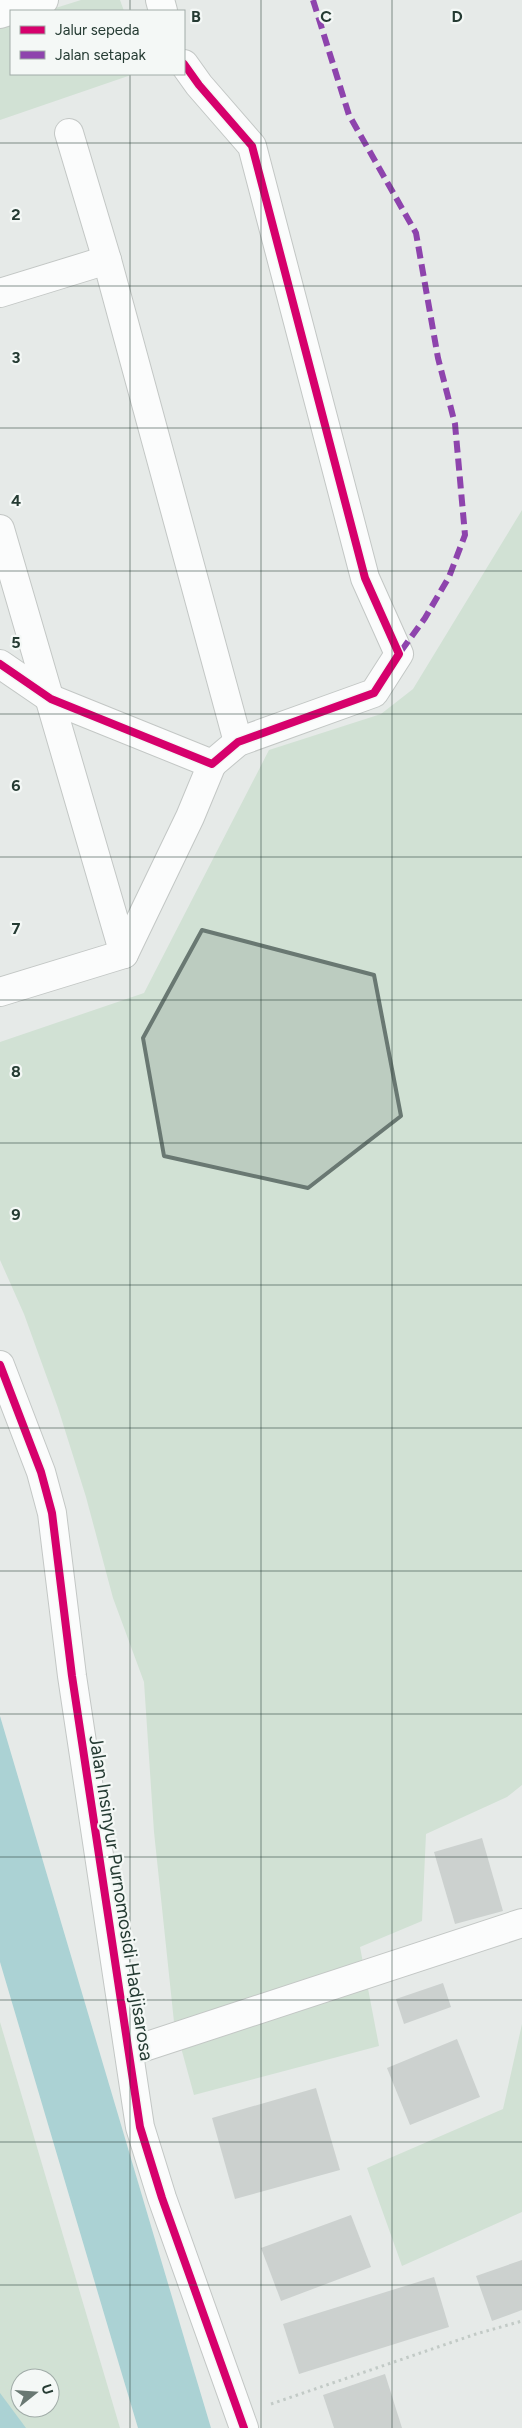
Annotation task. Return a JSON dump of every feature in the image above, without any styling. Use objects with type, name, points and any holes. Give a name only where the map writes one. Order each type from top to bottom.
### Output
[{"type":"street","points":[[11,10],[35,1]]},
{"type":"street","points":[[0,992],[124,954],[190,817],[212,764],[238,742],[374,693],[399,654],[365,578],[252,146],[199,86],[185,65]]},
{"type":"street","points":[[68,133],[108,260],[238,742]]},
{"type":"street","points":[[0,293],[108,260]]},
{"type":"street","points":[[0,529],[124,954]]},
{"type":"street","points":[[0,664],[51,699],[212,764]]},
{"type":"street","name":"Jalan Insinyur Purnomosidi Hadjisarosa","points":[[0,1365],[41,1472],[52,1513],[72,1676],[140,2127],[162,2198],[242,2421]]},
{"type":"street","points":[[129,2052],[522,1923]]},
{"type":"path","points":[[242,2421],[476,2334],[522,2321]]},
{"type":"highlighted area","points":[[202,930],[374,975],[401,1116],[308,1188],[164,1156],[143,1038]]},
{"type":"green space","points":[[81,0],[120,0],[124,10],[49,10]]},
{"type":"green space","points":[[10,23],[10,75],[131,75],[0,120],[0,26]]},
{"type":"green space","points":[[522,510],[522,1785],[507,1797],[426,1834],[422,1921],[360,1947],[379,2046],[194,2095],[174,2022],[154,1832],[144,1682],[113,1598],[86,1497],[58,1408],[24,1314],[0,1260],[0,1042],[144,993],[269,750],[381,714],[413,689]]},
{"type":"green space","points":[[0,2022],[120,2428],[0,2428]]},
{"type":"green space","points":[[522,2024],[522,2212],[402,2266],[367,2168],[503,2109]]},
{"type":"water","points":[[0,1716],[211,2428],[138,2428],[121,2371],[0,1962]]},
{"type":"water","points":[[0,2393],[10,2406],[10,2418],[19,2418],[26,2428],[0,2428]]},
{"type":"building","points":[[482,1838],[503,1911],[455,1924],[434,1852]]},
{"type":"building","points":[[443,1983],[451,2007],[404,2024],[396,1999]]},
{"type":"building","points":[[457,2039],[480,2097],[410,2125],[387,2068]]},
{"type":"building","points":[[316,2088],[340,2170],[235,2199],[212,2118]]},
{"type":"building","points":[[351,2215],[371,2267],[281,2301],[261,2248]]},
{"type":"building","points":[[522,2260],[522,2310],[492,2321],[476,2276]]},
{"type":"building","points":[[434,2277],[449,2327],[299,2374],[283,2324]]},
{"type":"building","points":[[385,2374],[402,2428],[334,2428],[323,2395]]},
{"type":"marked path","points":[[313,0],[349,115],[416,233],[438,358],[455,424],[465,535],[449,577],[425,618],[399,654]]},
{"type":"cycle path","points":[[0,664],[51,699],[212,764],[238,742],[374,693],[399,654],[365,578],[252,146],[199,85],[185,65]]},
{"type":"cycle path","points":[[0,1365],[41,1472],[52,1513],[72,1676],[140,2127],[162,2198],[244,2428]]}]
